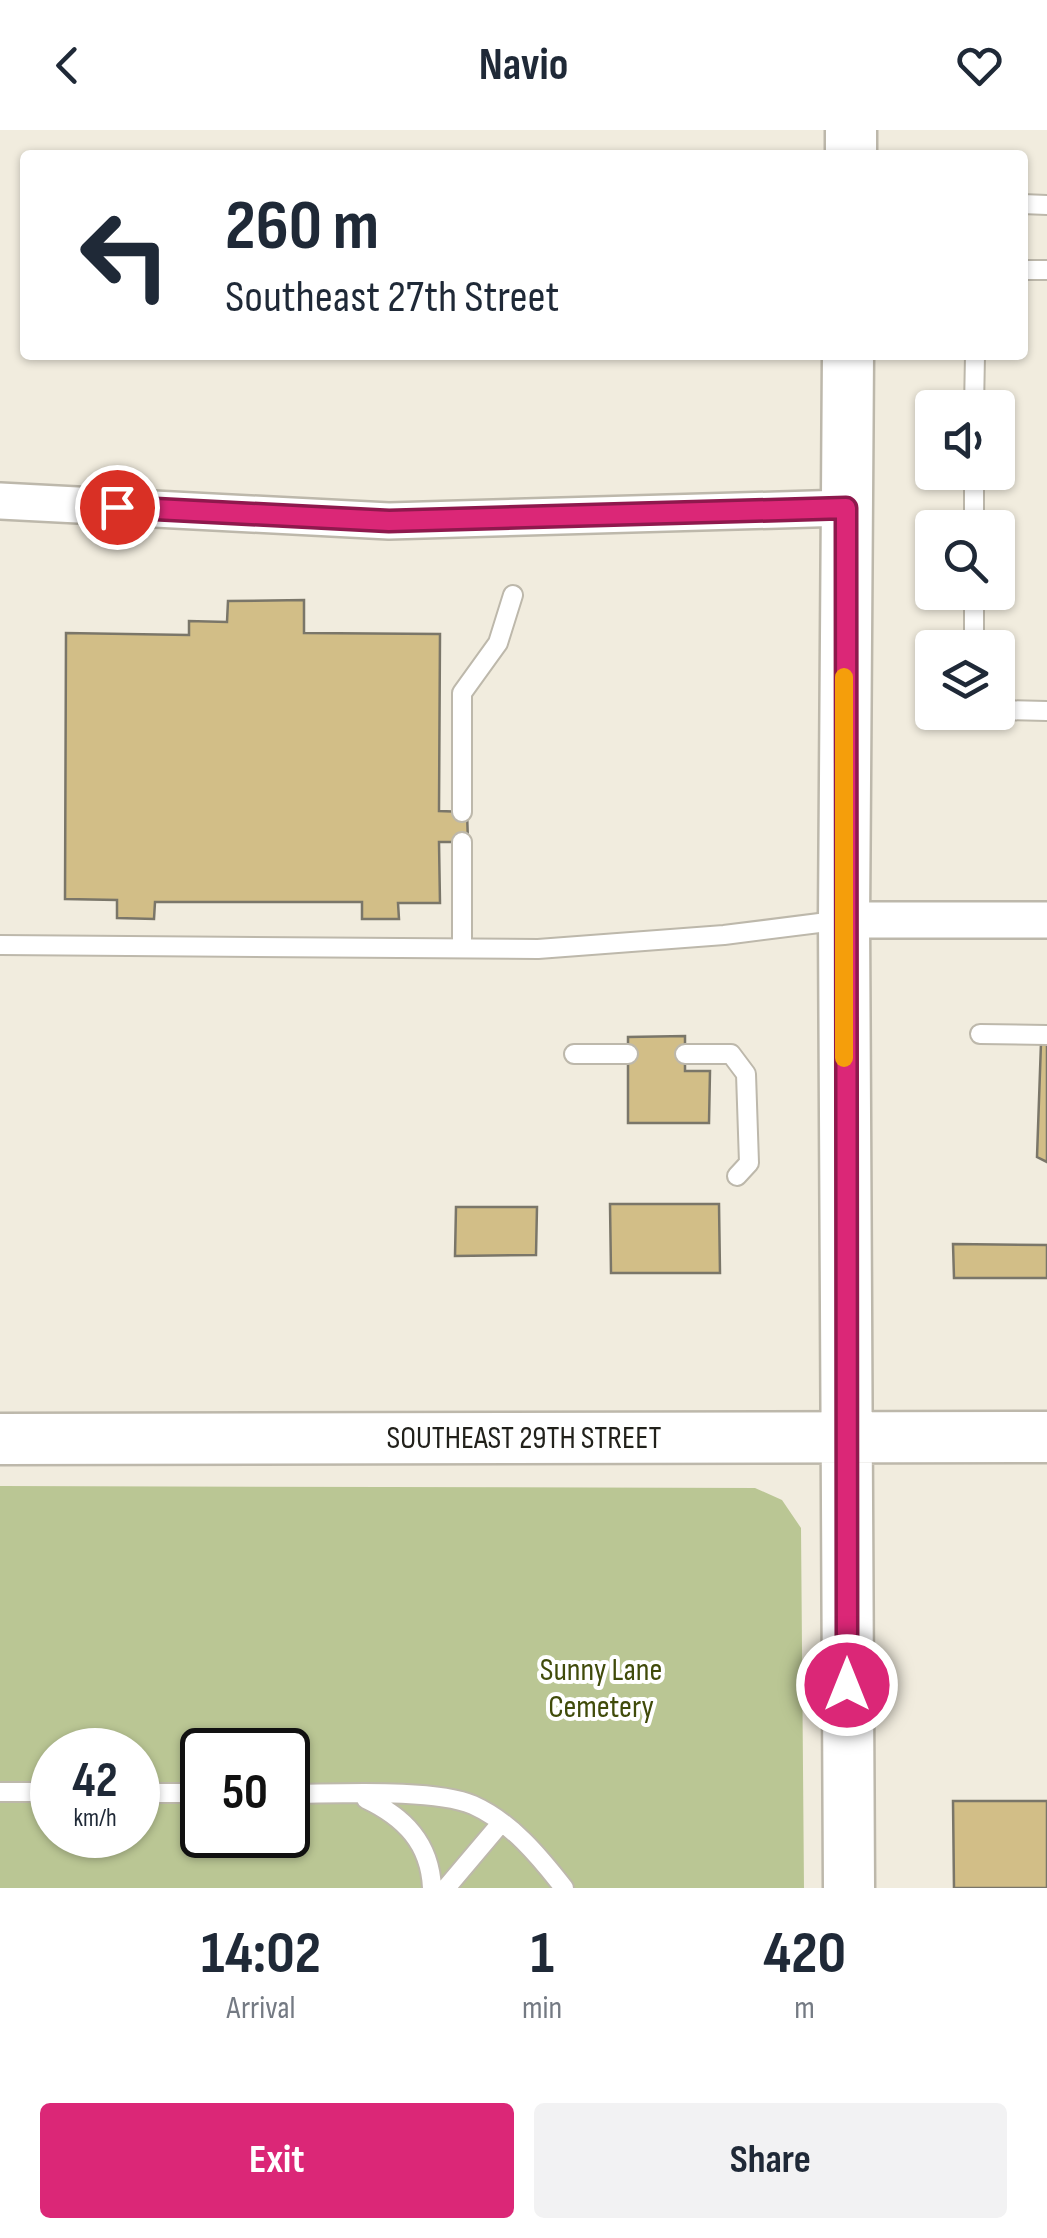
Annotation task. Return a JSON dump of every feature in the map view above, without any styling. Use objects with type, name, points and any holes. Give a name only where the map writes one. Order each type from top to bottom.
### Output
[{"type":"main road","points":[[848,360],[844,920],[848,1888]]},
{"type":"main road","name":"SOUTHEAST 29TH STREET","points":[[0,1439],[1047,1437]]},
{"type":"street","points":[[0,501],[389,521],[846,508]]},
{"type":"street","points":[[844,920],[1047,920]]},
{"type":"lane","points":[[974,360],[974,390]]},
{"type":"lane","points":[[462,812],[462,693],[498,643],[512,595]]},
{"type":"lane","points":[[1015,710],[1047,711]]},
{"type":"lane","points":[[462,842],[462,948]]},
{"type":"lane","points":[[0,945],[538,949],[724,936],[844,920]]},
{"type":"lane","points":[[980,1034],[1047,1035]]},
{"type":"lane","points":[[574,1054],[628,1054]]},
{"type":"lane","points":[[685,1054],[731,1054],[746,1074],[749,1163],[737,1176]]},
{"type":"lane","points":[[0,1792],[30,1792]]},
{"type":"lane","points":[[310,1794],[471,1804],[525,1842],[564,1888]]},
{"type":"lane","points":[[357,1794],[397,1813],[422,1842],[432,1888]]},
{"type":"lane","points":[[446,1888],[501,1823]]},
{"type":"green space","name":"Sunny Lane Cemetery","points":[[0,1486],[755,1488],[782,1500],[801,1528],[804,1888],[0,1888]]},
{"type":"building","points":[[304,600],[304,633],[440,634],[439,811],[467,812],[468,842],[439,842],[440,903],[398,903],[399,919],[362,919],[362,902],[155,902],[154,919],[117,918],[117,900],[65,899],[66,633],[189,635],[189,621],[227,622],[228,601]]},
{"type":"building","points":[[685,1036],[685,1071],[710,1071],[709,1123],[628,1123],[628,1037]]},
{"type":"building","points":[[1041,1043],[1047,1043],[1047,1162],[1037,1157]]},
{"type":"building","points":[[610,1204],[719,1204],[720,1273],[611,1273]]},
{"type":"building","points":[[456,1207],[537,1207],[536,1255],[455,1256]]},
{"type":"building","points":[[953,1244],[1047,1245],[1047,1278],[954,1278]]},
{"type":"building","points":[[953,1801],[1047,1801],[1047,1888],[954,1888]]},
{"type":"slow traffic","points":[[844,677],[844,1058]]},
{"type":"route","points":[[117,507],[389,521],[846,508],[847,1685]]}]
